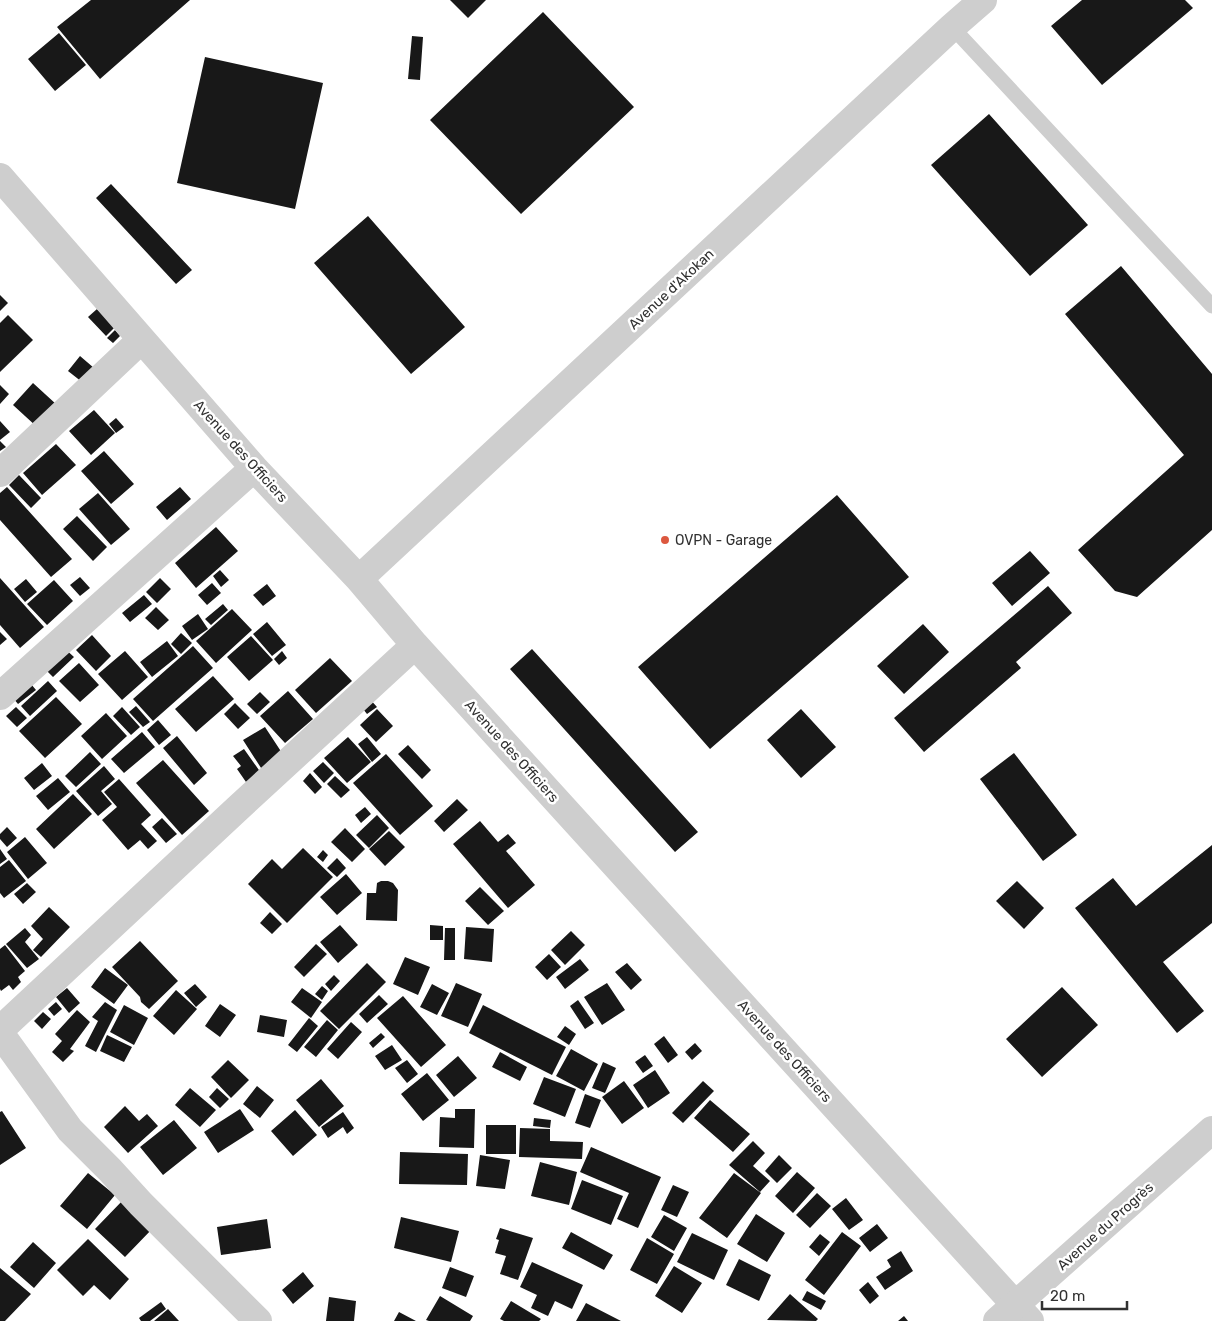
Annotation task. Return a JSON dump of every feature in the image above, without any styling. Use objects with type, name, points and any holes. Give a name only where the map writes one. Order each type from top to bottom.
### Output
[{"type":"street","name":"Avenue d'Akokan","points":[[359,578],[983,0]]},
{"type":"street","name":"Avenue des Officiers","points":[[0,177],[254,468],[359,578],[415,645],[1014,1316]]},
{"type":"street","points":[[0,473],[141,340]]},
{"type":"street","points":[[0,696],[254,468]]},
{"type":"street","points":[[258,1321],[70,1130],[0,1032],[415,645]]},
{"type":"street","name":"Avenue du Progrès","points":[[1014,1316],[1212,1130]]},
{"type":"lane","points":[[952,27],[1212,306]]},
{"type":"building","points":[[91,0],[190,0],[100,79],[57,27]]},
{"type":"building","points":[[450,0],[486,0],[468,18]]},
{"type":"building","points":[[1082,0],[1185,0],[1193,8],[1102,85],[1051,26]]},
{"type":"building","points":[[543,12],[634,107],[521,214],[430,120]]},
{"type":"building","points":[[59,33],[86,65],[55,91],[28,59]]},
{"type":"building","points":[[412,36],[423,37],[420,80],[408,79]]},
{"type":"building","points":[[205,57],[323,83],[295,209],[177,183]]},
{"type":"building","points":[[989,114],[1088,225],[1030,276],[931,165]]},
{"type":"building","points":[[111,184],[192,270],[176,284],[96,198]]},
{"type":"building","points":[[368,216],[465,327],[411,374],[314,263]]},
{"type":"building","points":[[1121,266],[1212,374],[1212,530],[1137,597],[1115,591],[1078,550],[1184,455],[1065,314]]},
{"type":"building","points":[[0,295],[8,303],[0,311]]},
{"type":"building","points":[[97,309],[115,327],[106,336],[88,317]]},
{"type":"building","points":[[8,315],[33,340],[0,372],[0,323]]},
{"type":"building","points":[[115,330],[120,336],[113,343],[107,338]]},
{"type":"building","points":[[80,356],[94,368],[82,382],[68,371]]},
{"type":"building","points":[[33,383],[57,405],[37,427],[13,405]]},
{"type":"building","points":[[0,385],[9,394],[0,404]]},
{"type":"building","points":[[94,410],[115,433],[91,455],[69,431]]},
{"type":"building","points":[[116,418],[124,427],[116,433],[109,424]]},
{"type":"building","points":[[0,421],[10,432],[0,440]]},
{"type":"building","points":[[0,441],[6,447],[0,451]]},
{"type":"building","points":[[56,444],[76,465],[42,495],[23,473]]},
{"type":"building","points":[[104,451],[134,484],[111,504],[81,471]]},
{"type":"building","points":[[19,475],[41,498],[31,508],[9,485]]},
{"type":"building","points":[[7,487],[72,559],[51,577],[0,520],[0,493]]},
{"type":"building","points":[[180,487],[191,499],[167,520],[156,507]]},
{"type":"building","points":[[98,493],[130,529],[111,545],[79,509]]},
{"type":"building","points":[[837,495],[909,577],[710,749],[638,667]]},
{"type":"building","points":[[77,516],[107,547],[93,561],[63,529]]},
{"type":"building","points":[[216,527],[238,551],[196,588],[175,563]]},
{"type":"building","points":[[1030,551],[1050,573],[1012,606],[992,583]]},
{"type":"building","points":[[220,570],[229,580],[221,587],[213,576]]},
{"type":"building","points":[[80,577],[90,588],[80,596],[70,585]]},
{"type":"building","points":[[0,578],[44,627],[20,648],[0,625]]},
{"type":"building","points":[[160,578],[171,589],[157,603],[146,592]]},
{"type":"building","points":[[26,579],[37,592],[25,602],[14,589]]},
{"type":"building","points":[[54,580],[73,601],[47,625],[27,604]]},
{"type":"building","points":[[212,583],[221,593],[207,605],[198,595]]},
{"type":"building","points":[[267,584],[276,596],[263,606],[253,595]]},
{"type":"building","points":[[1048,586],[1072,613],[1016,662],[1021,668],[924,752],[894,718]]},
{"type":"building","points":[[144,595],[152,604],[130,622],[122,613]]},
{"type":"building","points":[[223,604],[228,610],[211,625],[205,619]]},
{"type":"building","points":[[156,607],[169,620],[158,630],[145,618]]},
{"type":"building","points":[[232,609],[252,630],[216,663],[196,641]]},
{"type":"building","points":[[198,614],[208,629],[192,640],[182,626]]},
{"type":"building","points":[[267,622],[286,645],[272,656],[253,634]]},
{"type":"building","points":[[923,624],[949,652],[904,694],[877,666]]},
{"type":"building","points":[[0,632],[7,639],[0,645]]},
{"type":"building","points":[[181,633],[192,643],[181,654],[171,644]]},
{"type":"building","points":[[92,635],[111,656],[96,671],[76,650]]},
{"type":"building","points":[[251,636],[273,660],[249,681],[227,657]]},
{"type":"building","points":[[167,641],[178,656],[152,677],[140,662]]},
{"type":"building","points":[[193,646],[213,668],[153,721],[133,699]]},
{"type":"building","points":[[63,647],[74,657],[53,677],[43,667]]},
{"type":"building","points":[[532,649],[698,832],[675,852],[510,669]]},
{"type":"building","points":[[125,651],[148,677],[122,700],[98,674]]},
{"type":"building","points":[[282,651],[287,658],[279,665],[274,659]]},
{"type":"building","points":[[330,658],[352,681],[316,713],[295,690]]},
{"type":"building","points":[[79,663],[99,685],[80,702],[59,681]]},
{"type":"building","points":[[213,676],[234,699],[196,732],[175,709]]},
{"type":"building","points":[[48,681],[57,691],[30,716],[21,706]]},
{"type":"building","points":[[31,684],[36,690],[18,704],[13,698]]},
{"type":"building","points":[[288,691],[313,719],[285,743],[260,716]]},
{"type":"building","points":[[260,692],[270,702],[257,714],[247,704]]},
{"type":"building","points":[[56,697],[82,724],[45,758],[19,731]]},
{"type":"building","points":[[368,697],[377,707],[367,714],[359,704]]},
{"type":"building","points":[[235,703],[250,718],[238,729],[224,714]]},
{"type":"building","points":[[136,706],[150,722],[143,727],[129,712]]},
{"type":"building","points":[[16,707],[27,718],[17,727],[6,716]]},
{"type":"building","points":[[122,707],[140,727],[131,735],[113,716]]},
{"type":"building","points":[[377,709],[393,726],[376,742],[360,725]]},
{"type":"building","points":[[801,709],[836,747],[801,778],[767,740]]},
{"type":"building","points":[[106,713],[127,736],[102,759],[81,736]]},
{"type":"building","points":[[158,720],[171,735],[159,745],[147,730]]},
{"type":"building","points":[[265,727],[284,756],[263,771],[243,740]]},
{"type":"building","points":[[142,732],[155,747],[124,773],[111,759]]},
{"type":"building","points":[[177,736],[207,773],[194,785],[163,748]]},
{"type":"building","points":[[348,737],[371,762],[347,783],[324,758]]},
{"type":"building","points":[[367,737],[381,754],[372,762],[358,744]]},
{"type":"building","points":[[408,745],[431,770],[422,779],[398,754]]},
{"type":"building","points":[[244,749],[261,773],[246,782],[237,769],[241,766],[233,756]]},
{"type":"building","points":[[90,752],[101,764],[76,787],[65,776]]},
{"type":"building","points":[[1014,753],[1077,835],[1043,861],[980,779]]},
{"type":"building","points":[[386,754],[433,806],[400,835],[353,783]]},
{"type":"building","points":[[163,760],[209,811],[182,835],[136,783]]},
{"type":"building","points":[[323,762],[334,773],[324,783],[313,771]]},
{"type":"building","points":[[42,763],[52,776],[34,790],[24,778]]},
{"type":"building","points":[[104,766],[115,779],[101,791],[112,804],[98,816],[76,791]]},
{"type":"building","points":[[310,773],[322,787],[315,794],[303,781]]},
{"type":"building","points":[[335,776],[350,790],[341,798],[327,784]]},
{"type":"building","points":[[58,778],[70,792],[48,810],[36,796]]},
{"type":"building","points":[[119,779],[151,815],[141,824],[157,841],[148,849],[140,840],[128,850],[102,820],[117,807],[104,792]]},
{"type":"building","points":[[73,794],[92,814],[54,849],[36,829]]},
{"type":"building","points":[[457,799],[468,810],[444,832],[434,821]]},
{"type":"building","points":[[365,807],[371,814],[361,823],[355,815]]},
{"type":"building","points":[[377,815],[389,828],[369,848],[356,835]]},
{"type":"building","points":[[162,818],[177,834],[166,843],[152,827]]},
{"type":"building","points":[[480,821],[498,842],[508,834],[516,843],[506,851],[535,885],[508,908],[453,844]]},
{"type":"building","points":[[7,827],[17,838],[7,847],[0,839],[0,834]]},
{"type":"building","points":[[345,828],[365,849],[352,862],[331,842]]},
{"type":"building","points":[[389,831],[405,847],[385,866],[369,849]]},
{"type":"building","points":[[25,837],[47,863],[28,879],[7,852]]},
{"type":"building","points":[[1212,845],[1212,923],[1163,962],[1204,1011],[1177,1033],[1075,908],[1113,878],[1136,906]]},
{"type":"building","points":[[303,848],[333,877],[287,923],[248,884],[272,859],[282,869]]},
{"type":"building","points":[[0,849],[7,859],[0,864]]},
{"type":"building","points":[[323,850],[328,855],[323,862],[317,857]]},
{"type":"building","points":[[337,858],[346,868],[337,877],[327,868]]},
{"type":"building","points":[[9,860],[26,881],[4,898],[0,893],[0,867]]},
{"type":"building","points":[[346,874],[362,893],[337,915],[320,897]]},
{"type":"building","points":[[381,881],[393,883],[398,890],[397,921],[366,920],[367,893],[376,893],[377,883]]},
{"type":"building","points":[[1017,881],[1044,908],[1024,929],[996,901]]},
{"type":"building","points":[[27,883],[36,892],[23,904],[14,894]]},
{"type":"building","points":[[480,887],[504,911],[488,925],[465,901]]},
{"type":"building","points":[[49,907],[70,927],[41,957],[33,950],[43,939],[31,926]]},
{"type":"building","points":[[270,912],[282,924],[272,934],[260,923]]},
{"type":"building","points":[[340,925],[358,945],[338,963],[320,942]]},
{"type":"building","points":[[430,925],[443,926],[443,940],[430,940]]},
{"type":"building","points":[[466,927],[494,929],[492,962],[464,959]]},
{"type":"building","points":[[25,928],[31,935],[25,942],[39,959],[27,968],[6,944]]},
{"type":"building","points":[[445,928],[455,928],[455,960],[444,960]]},
{"type":"building","points":[[571,931],[585,945],[565,965],[551,950]]},
{"type":"building","points":[[140,941],[178,981],[149,1009],[112,967]]},
{"type":"building","points":[[316,944],[327,954],[304,977],[294,967]]},
{"type":"building","points":[[5,945],[25,971],[18,977],[21,982],[13,990],[9,985],[1,991],[0,949]]},
{"type":"building","points":[[549,954],[561,967],[547,980],[535,967]]},
{"type":"building","points":[[405,957],[430,967],[418,995],[393,984]]},
{"type":"building","points":[[580,959],[589,970],[565,989],[556,977]]},
{"type":"building","points":[[367,963],[386,982],[339,1029],[320,1011]]},
{"type":"building","points":[[627,963],[642,980],[631,990],[615,972]]},
{"type":"building","points":[[105,968],[128,985],[114,1004],[91,987]]},
{"type":"building","points":[[334,975],[340,981],[331,991],[325,984]]},
{"type":"building","points":[[456,983],[482,994],[468,1027],[441,1016]]},
{"type":"building","points":[[607,983],[625,1010],[602,1025],[584,997]]},
{"type":"building","points":[[195,984],[207,997],[196,1007],[184,993]]},
{"type":"building","points":[[432,984],[449,993],[437,1015],[420,1007]]},
{"type":"building","points":[[322,986],[328,991],[322,1000],[315,994]]},
{"type":"building","points":[[1062,987],[1098,1025],[1042,1077],[1006,1039]]},
{"type":"building","points":[[67,988],[80,1003],[69,1013],[56,997]]},
{"type":"building","points":[[302,988],[322,1002],[311,1018],[291,1002]]},
{"type":"building","points":[[176,990],[197,1009],[174,1035],[153,1016]]},
{"type":"building","points":[[379,995],[388,1004],[367,1023],[359,1014]]},
{"type":"building","points":[[403,996],[446,1045],[421,1067],[377,1018]]},
{"type":"building","points":[[578,1000],[594,1023],[585,1029],[570,1006]]},
{"type":"building","points":[[56,1002],[62,1009],[54,1016],[48,1009]]},
{"type":"building","points":[[105,1002],[117,1010],[96,1052],[85,1046],[98,1021],[92,1017]]},
{"type":"building","points":[[220,1004],[236,1015],[220,1037],[205,1026]]},
{"type":"building","points":[[124,1005],[148,1018],[134,1045],[110,1032]]},
{"type":"building","points":[[483,1005],[566,1047],[552,1075],[469,1033]]},
{"type":"building","points":[[77,1010],[90,1022],[70,1049],[74,1051],[63,1062],[52,1052],[62,1041],[55,1034]]},
{"type":"building","points":[[43,1012],[51,1019],[42,1029],[34,1021]]},
{"type":"building","points":[[260,1015],[287,1020],[284,1037],[257,1032]]},
{"type":"building","points":[[309,1018],[318,1026],[297,1052],[288,1045]]},
{"type":"building","points":[[327,1020],[338,1030],[316,1057],[304,1047]]},
{"type":"building","points":[[351,1022],[362,1032],[338,1059],[327,1049]]},
{"type":"building","points":[[565,1026],[576,1034],[569,1045],[557,1037]]},
{"type":"building","points":[[381,1033],[385,1037],[373,1048],[369,1043]]},
{"type":"building","points":[[107,1035],[132,1047],[124,1062],[100,1051]]},
{"type":"building","points":[[664,1036],[678,1055],[668,1063],[654,1044]]},
{"type":"building","points":[[695,1043],[702,1051],[692,1060],[685,1052]]},
{"type":"building","points":[[392,1045],[402,1060],[385,1070],[375,1056]]},
{"type":"building","points":[[571,1049],[598,1064],[584,1091],[556,1076]]},
{"type":"building","points":[[500,1052],[527,1067],[520,1081],[492,1067]]},
{"type":"building","points":[[645,1055],[653,1066],[643,1073],[635,1062]]},
{"type":"building","points":[[458,1056],[477,1078],[454,1097],[436,1075]]},
{"type":"building","points":[[228,1060],[249,1080],[231,1098],[211,1077]]},
{"type":"building","points":[[407,1060],[418,1074],[407,1083],[395,1068]]},
{"type":"building","points":[[603,1062],[616,1068],[605,1093],[592,1088]]},
{"type":"building","points":[[655,1070],[670,1093],[648,1108],[633,1085]]},
{"type":"building","points":[[427,1073],[449,1100],[423,1121],[401,1094]]},
{"type":"building","points":[[544,1077],[576,1089],[565,1117],[533,1104]]},
{"type":"building","points":[[321,1079],[344,1106],[319,1127],[296,1100]]},
{"type":"building","points":[[624,1081],[644,1108],[622,1124],[602,1097]]},
{"type":"building","points":[[703,1081],[714,1091],[683,1123],[672,1113]]},
{"type":"building","points":[[257,1086],[274,1100],[260,1118],[243,1104]]},
{"type":"building","points":[[190,1088],[216,1110],[200,1127],[175,1105]]},
{"type":"building","points":[[217,1088],[229,1099],[220,1108],[209,1097]]},
{"type":"building","points":[[585,1094],[601,1100],[590,1128],[575,1123]]},
{"type":"building","points":[[710,1100],[750,1134],[733,1152],[694,1118]]},
{"type":"building","points":[[125,1106],[139,1121],[147,1114],[158,1126],[128,1153],[104,1127]]},
{"type":"building","points":[[240,1109],[254,1130],[218,1153],[204,1132]]},
{"type":"building","points":[[455,1109],[475,1109],[474,1148],[439,1147],[440,1117],[455,1118]]},
{"type":"building","points":[[295,1110],[317,1135],[293,1156],[271,1131]]},
{"type":"building","points":[[2,1111],[26,1148],[0,1165],[0,1112]]},
{"type":"building","points":[[343,1112],[354,1128],[347,1134],[343,1127],[328,1138],[321,1127]]},
{"type":"building","points":[[534,1118],[551,1120],[550,1128],[533,1126]]},
{"type":"building","points":[[174,1120],[197,1148],[163,1175],[140,1147]]},
{"type":"building","points":[[486,1125],[516,1125],[516,1154],[486,1154]]},
{"type":"building","points":[[520,1128],[550,1129],[550,1141],[583,1142],[582,1159],[519,1157]]},
{"type":"building","points":[[753,1141],[765,1153],[753,1166],[770,1181],[760,1192],[729,1165]]},
{"type":"building","points":[[591,1147],[661,1177],[638,1228],[617,1219],[629,1193],[580,1172]]},
{"type":"building","points":[[400,1152],[468,1154],[467,1185],[399,1184]]},
{"type":"building","points":[[480,1155],[510,1160],[505,1189],[476,1186]]},
{"type":"building","points":[[779,1155],[792,1168],[777,1183],[765,1171]]},
{"type":"building","points":[[540,1162],[577,1172],[569,1205],[531,1196]]},
{"type":"building","points":[[797,1172],[815,1188],[793,1213],[775,1196]]},
{"type":"building","points":[[88,1173],[115,1195],[87,1229],[60,1206]]},
{"type":"building","points":[[734,1173],[761,1193],[727,1238],[699,1218]]},
{"type":"building","points":[[582,1180],[623,1196],[611,1225],[571,1209]]},
{"type":"building","points":[[673,1185],[689,1192],[677,1217],[661,1210]]},
{"type":"building","points":[[817,1193],[831,1206],[810,1228],[796,1215]]},
{"type":"building","points":[[846,1198],[863,1220],[849,1230],[832,1209]]},
{"type":"building","points":[[124,1199],[154,1227],[125,1257],[95,1229]]},
{"type":"building","points":[[756,1214],[785,1233],[767,1262],[737,1244]]},
{"type":"building","points":[[664,1215],[687,1228],[674,1251],[651,1237]]},
{"type":"building","points":[[401,1217],[459,1231],[451,1262],[394,1248]]},
{"type":"building","points":[[267,1219],[271,1248],[221,1255],[217,1227]]},
{"type":"building","points":[[877,1224],[888,1238],[870,1252],[859,1238]]},
{"type":"building","points":[[500,1228],[533,1238],[518,1280],[500,1274],[506,1256],[495,1253],[499,1240],[496,1239]]},
{"type":"building","points":[[571,1232],[613,1255],[604,1270],[562,1248]]},
{"type":"building","points":[[842,1232],[861,1246],[824,1295],[805,1280]]},
{"type":"building","points":[[692,1233],[728,1250],[714,1280],[677,1262]]},
{"type":"building","points":[[820,1234],[830,1242],[819,1256],[809,1247]]},
{"type":"building","points":[[647,1238],[674,1254],[657,1284],[630,1270]]},
{"type":"building","points":[[88,1239],[129,1279],[110,1300],[94,1285],[83,1296],[57,1270]]},
{"type":"building","points":[[33,1242],[56,1263],[34,1288],[10,1267]]},
{"type":"building","points":[[901,1251],[913,1271],[885,1290],[876,1277],[891,1267],[887,1260]]},
{"type":"building","points":[[739,1259],[771,1275],[759,1301],[726,1285]]},
{"type":"building","points":[[532,1262],[583,1285],[572,1309],[555,1301],[548,1316],[531,1308],[537,1295],[520,1287]]},
{"type":"building","points":[[674,1266],[702,1283],[682,1313],[655,1296]]},
{"type":"building","points":[[450,1267],[474,1276],[466,1297],[442,1288]]},
{"type":"building","points":[[0,1268],[31,1294],[5,1321],[0,1321]]},
{"type":"building","points":[[303,1272],[314,1286],[293,1304],[282,1290]]},
{"type":"building","points":[[868,1282],[879,1296],[870,1304],[859,1290]]},
{"type":"building","points":[[807,1291],[826,1301],[821,1310],[802,1300]]},
{"type":"building","points":[[790,1294],[818,1319],[816,1321],[767,1320]]},
{"type":"building","points":[[440,1296],[473,1316],[470,1321],[426,1320]]},
{"type":"building","points":[[329,1297],[356,1301],[354,1321],[326,1321]]},
{"type":"building","points":[[511,1301],[541,1319],[539,1321],[504,1321],[500,1319]]},
{"type":"building","points":[[161,1302],[166,1309],[150,1321],[141,1321],[139,1318]]},
{"type":"building","points":[[586,1303],[621,1321],[576,1321]]},
{"type":"building","points":[[168,1309],[179,1321],[154,1321]]},
{"type":"building","points":[[399,1312],[416,1321],[394,1321]]},
{"type":"building","points":[[904,1316],[908,1321],[898,1321]]},
{"type":"place","name":"OVPN - Garage","points":[[665,540]]}]
